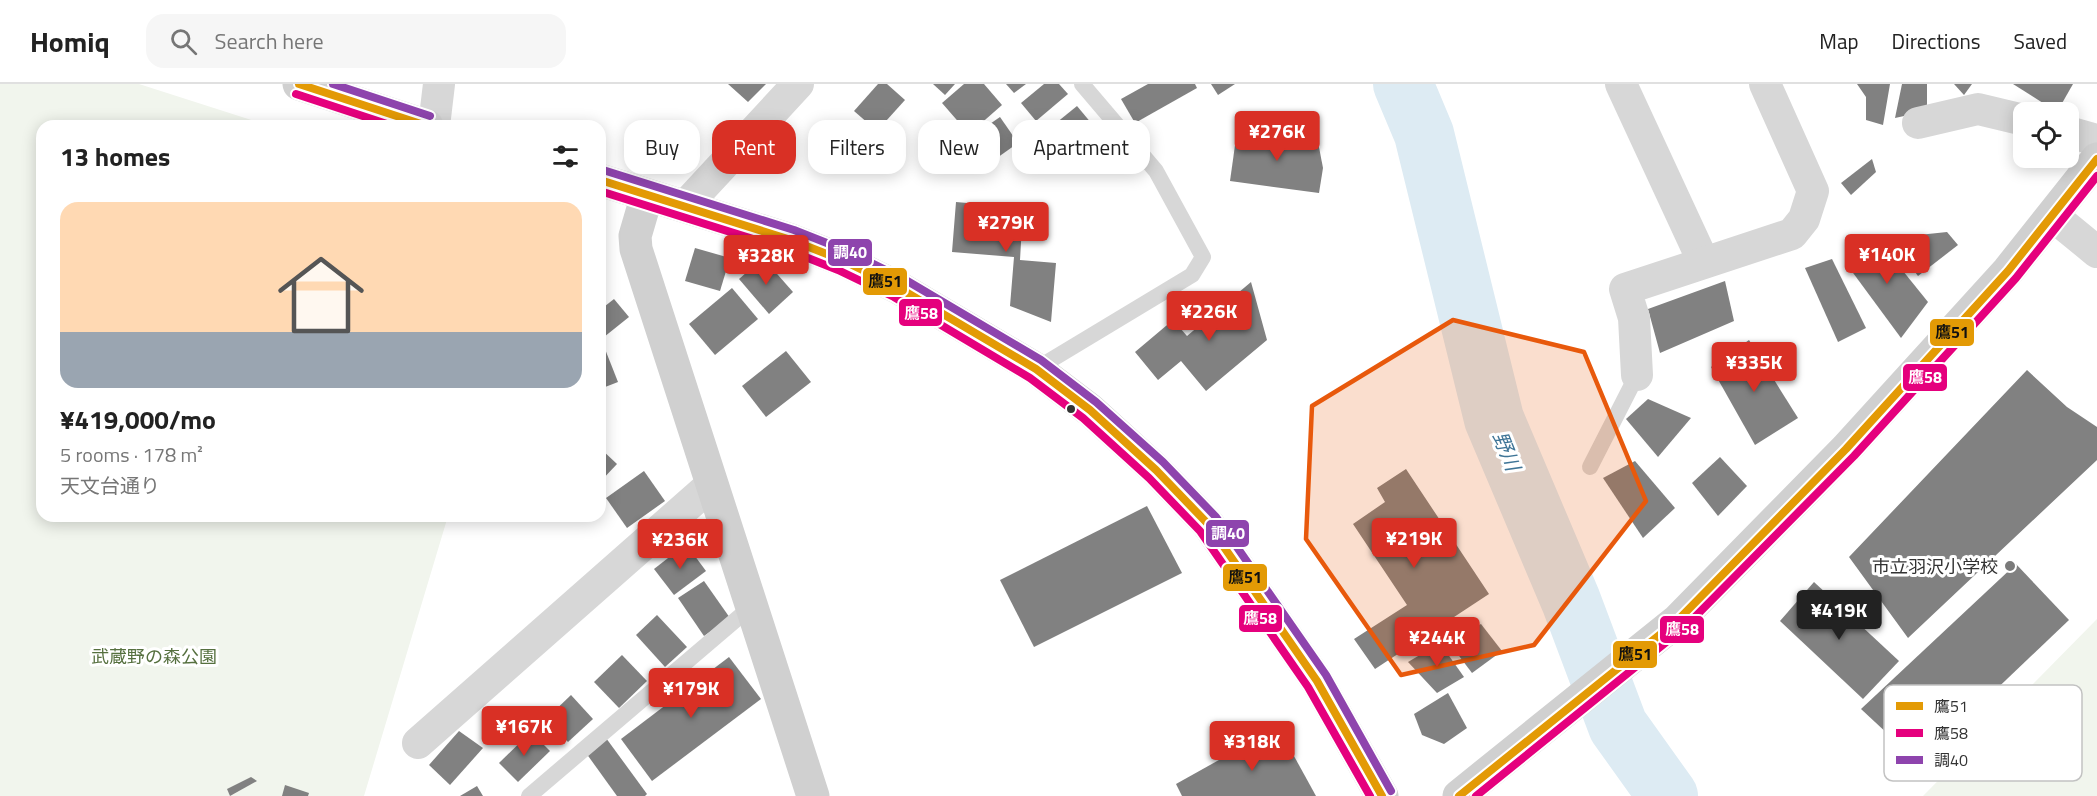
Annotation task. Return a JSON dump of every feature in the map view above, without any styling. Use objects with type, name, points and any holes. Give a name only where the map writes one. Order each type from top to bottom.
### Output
[{"type":"street","points":[[299,84],[410,120]]},
{"type":"street","points":[[435,120],[439,84]]},
{"type":"street","points":[[686,206],[798,84]]},
{"type":"street","points":[[1621,84],[1703,261]]},
{"type":"street","points":[[1636,375],[1634,318],[1625,289],[1703,261],[1792,234],[1804,219],[1813,190],[1765,84]]},
{"type":"street","points":[[1918,123],[1986,96],[2013,113]]},
{"type":"street","points":[[2079,135],[2097,140]]},
{"type":"street","points":[[1459,796],[1665,630],[1846,449],[2008,271],[2097,159]]},
{"type":"street","points":[[606,182],[791,240],[842,260],[899,288],[1036,369],[1098,417],[1156,470],[1208,524],[1317,681],[1382,796]]},
{"type":"street","points":[[647,195],[635,236],[636,249],[813,796]]},
{"type":"street","points":[[2053,216],[2097,252]]},
{"type":"street","points":[[418,743],[711,485]]},
{"type":"lane","points":[[1036,369],[1192,275],[1203,257],[1156,171],[1082,84]]},
{"type":"lane","points":[[1590,467],[1636,375]]},
{"type":"lane","points":[[530,796],[752,606]]},
{"type":"highlighted area","points":[[1453,320],[1584,352],[1646,501],[1534,645],[1401,675],[1306,539],[1312,406]]},
{"type":"green space","name":"武蔵野の森公園","points":[[0,84],[139,84],[251,120],[36,120],[36,522],[446,522],[364,796],[0,796]]},
{"type":"green space","points":[[2097,619],[2097,796],[1923,796],[1938,781],[2082,781],[2082,685],[2032,685]]},
{"type":"building","points":[[728,84],[766,84],[748,102]]},
{"type":"building","points":[[878,84],[887,84],[905,100],[887,120],[864,120],[854,111]]},
{"type":"building","points":[[933,84],[955,84],[945,95]]},
{"type":"building","points":[[964,84],[984,84],[1002,105],[985,120],[957,120],[942,103]]},
{"type":"building","points":[[1006,84],[1026,84],[1014,93]]},
{"type":"building","points":[[1044,84],[1059,84],[1068,94],[1037,120],[1021,103]]},
{"type":"building","points":[[1148,84],[1195,84],[1197,88],[1140,120],[1133,120],[1121,99]]},
{"type":"building","points":[[1211,84],[1235,84],[1218,95]]},
{"type":"building","points":[[1857,84],[1890,84],[1883,125],[1866,120],[1866,97]]},
{"type":"building","points":[[1902,84],[1927,84],[1927,111],[1895,118]]},
{"type":"building","points":[[1954,84],[1972,84],[1964,95]]},
{"type":"building","points":[[2013,84],[2073,84],[2063,102],[2041,102]]},
{"type":"building","points":[[1077,106],[1089,120],[1060,120]]},
{"type":"building","points":[[1000,117],[1012,134],[1012,147],[1000,156],[1000,120],[996,120]]},
{"type":"building","points":[[1237,131],[1318,142],[1323,168],[1319,193],[1230,181]]},
{"type":"building","points":[[1872,159],[1876,172],[1851,195],[1841,183]]},
{"type":"building","points":[[956,202],[1023,208],[1020,260],[1056,263],[1051,322],[1010,306],[1014,257],[952,252]]},
{"type":"building","points":[[1947,232],[1958,245],[1918,276],[1890,238]]},
{"type":"building","points":[[1874,235],[1928,302],[1901,338],[1845,262]]},
{"type":"building","points":[[695,248],[730,258],[720,291],[685,281]]},
{"type":"building","points":[[763,258],[793,292],[769,314],[739,279]]},
{"type":"building","points":[[1832,259],[1866,328],[1838,342],[1805,268]]},
{"type":"building","points":[[1725,281],[1734,321],[1660,353],[1648,309]]},
{"type":"building","points":[[1251,282],[1267,340],[1206,391],[1181,361],[1158,380],[1135,352],[1173,320],[1187,336]]},
{"type":"building","points":[[732,288],[758,319],[715,355],[689,324]]},
{"type":"building","points":[[614,299],[629,317],[606,335],[606,305]]},
{"type":"building","points":[[1749,340],[1798,418],[1755,445],[1711,367]]},
{"type":"building","points":[[786,351],[811,382],[766,417],[742,386]]},
{"type":"building","points":[[606,352],[618,382],[606,387]]},
{"type":"building","points":[[2027,370],[2067,407],[2097,427],[2097,460],[1908,638],[1849,557]]},
{"type":"building","points":[[1648,399],[1691,418],[1658,457],[1626,419]]},
{"type":"building","points":[[606,454],[617,464],[606,476]]},
{"type":"building","points":[[1720,457],[1747,486],[1718,516],[1692,483]]},
{"type":"building","points":[[1635,461],[1675,508],[1643,538],[1603,478]]},
{"type":"building","points":[[1406,469],[1489,594],[1375,669],[1354,639],[1407,605],[1353,524],[1385,502],[1377,488]]},
{"type":"building","points":[[644,471],[665,501],[627,528],[606,498]]},
{"type":"building","points":[[1147,506],[1182,573],[1034,647],[1000,580]]},
{"type":"building","points":[[686,544],[706,571],[674,595],[654,569]]},
{"type":"building","points":[[2016,564],[2069,620],[2001,685],[1887,685]]},
{"type":"building","points":[[704,581],[730,618],[704,636],[678,598]]},
{"type":"building","points":[[1814,582],[1899,661],[1863,699],[1780,621]]},
{"type":"building","points":[[657,615],[687,647],[665,667],[636,635]]},
{"type":"building","points":[[1481,624],[1502,651],[1472,673],[1447,640]]},
{"type":"building","points":[[1440,643],[1464,677],[1437,693],[1408,662]]},
{"type":"building","points":[[622,655],[647,681],[619,708],[594,682]]},
{"type":"building","points":[[729,657],[761,699],[652,781],[621,739]]},
{"type":"building","points":[[1884,687],[1884,730],[1861,709]]},
{"type":"building","points":[[1448,693],[1467,728],[1444,744],[1422,735],[1414,714]]},
{"type":"building","points":[[571,695],[593,719],[568,742],[546,719]]},
{"type":"building","points":[[1278,727],[1316,796],[1182,796],[1176,784]]},
{"type":"building","points":[[459,731],[483,748],[450,785],[429,765]]},
{"type":"building","points":[[531,732],[550,751],[518,782],[499,763]]},
{"type":"building","points":[[606,738],[647,794],[645,796],[617,796],[586,753]]},
{"type":"building","points":[[251,777],[257,781],[230,796],[227,789]]},
{"type":"building","points":[[285,785],[309,793],[308,796],[282,796]]},
{"type":"building","points":[[477,786],[483,796],[460,796]]},
{"type":"waterway","name":"野川","points":[[1403,84],[1424,134],[1494,419],[1571,601],[1618,726],[1668,796]]},
{"type":"transit line","name":"鷹51","points":[[299,84],[409,120]]},
{"type":"transit line","name":"調40","points":[[333,84],[430,116]]},
{"type":"transit line","name":"鷹58","points":[[296,94],[375,120]]},
{"type":"transit line","name":"鷹51","points":[[1459,796],[1678,620],[1846,449],[2008,271],[2097,159]]},
{"type":"transit line","name":"調40","points":[[606,171],[794,230],[847,251],[904,279],[1041,360],[1096,402],[1163,462],[1216,517],[1326,675],[1391,791]]},
{"type":"transit line","name":"鷹58","points":[[1476,796],[1685,627],[1854,456],[2016,278],[2097,176]]},
{"type":"transit line","name":"鷹51","points":[[606,182],[791,240],[842,260],[899,288],[1036,369],[1090,410],[1156,470],[1208,524],[1317,681],[1382,796]]},
{"type":"transit line","name":"鷹58","points":[[606,193],[788,250],[838,270],[894,297],[1030,378],[1083,418],[1149,478],[1200,531],[1308,687],[1370,796]]},
{"type":"place","name":"市立羽沢小学校","points":[[2010,566]]}]
